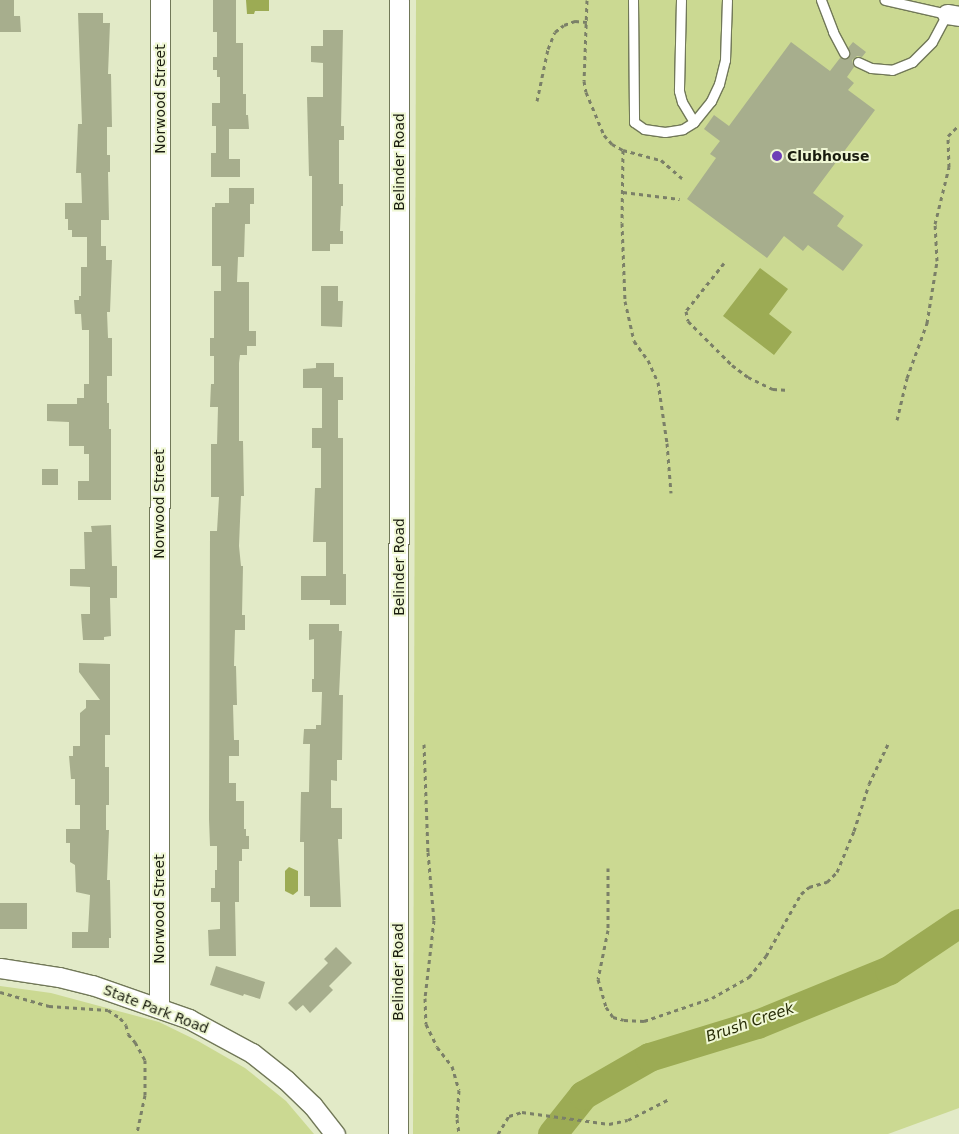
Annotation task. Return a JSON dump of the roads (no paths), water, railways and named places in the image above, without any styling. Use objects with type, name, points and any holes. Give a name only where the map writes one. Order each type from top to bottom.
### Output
[{"type":"street","name":"Norwood Street","points":[[159,1008],[160,0]]},
{"type":"street","name":"Belinder Road","points":[[398,1134],[399,0]]},
{"type":"street","name":"State Park Road","points":[[0,968],[59,977],[159,1008],[198,1024],[252,1054],[286,1080],[313,1106],[335,1134]]},
{"type":"lane","points":[[633,0],[634,122],[644,129],[665,132],[684,129],[694,122],[712,101],[719,84],[725,60],[727,0]]},
{"type":"lane","points":[[682,0],[679,91],[682,102],[694,122]]},
{"type":"lane","points":[[821,0],[833,32],[844,52]]},
{"type":"lane","points":[[858,62],[872,68],[892,70],[912,62],[932,42],[953,15],[885,0]]},
{"type":"waterway","name":"Brush Creek","points":[[552,1134],[583,1095],[649,1057],[757,1024],[889,970],[959,923]]},
{"type":"place","name":"Clubhouse","points":[[777,156]]}]
